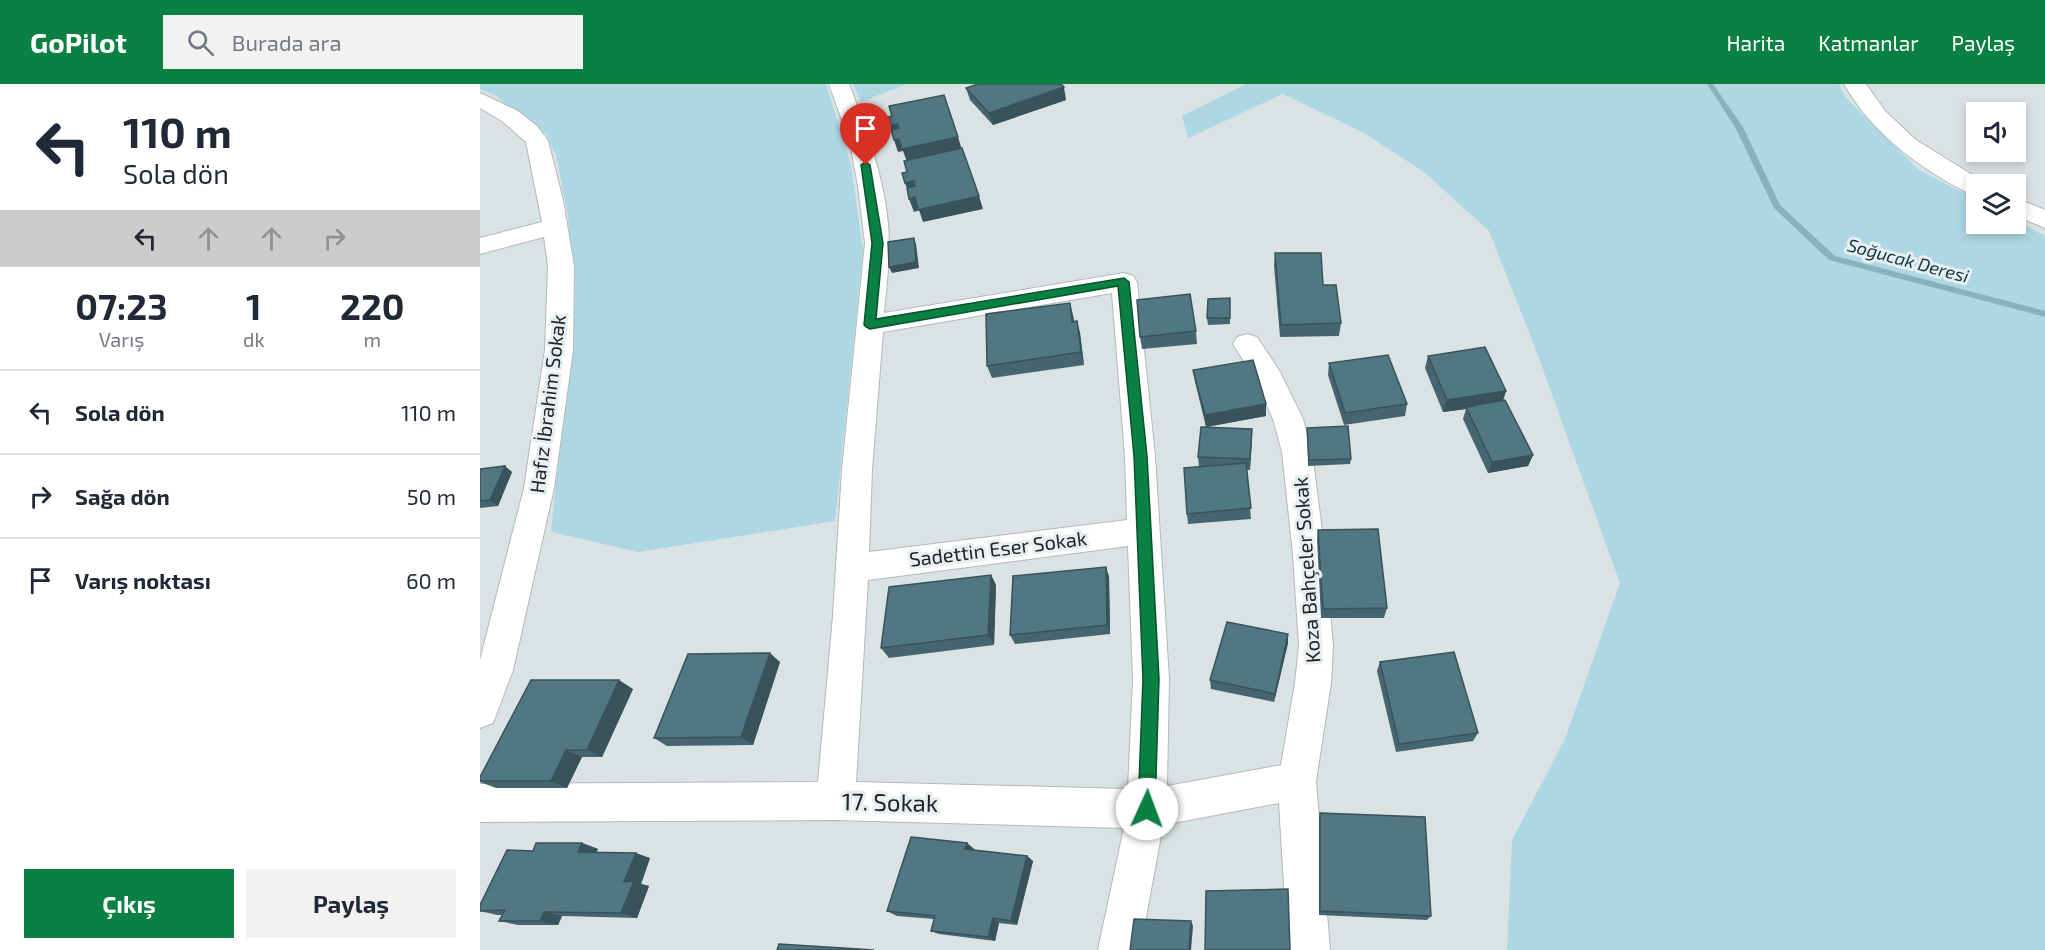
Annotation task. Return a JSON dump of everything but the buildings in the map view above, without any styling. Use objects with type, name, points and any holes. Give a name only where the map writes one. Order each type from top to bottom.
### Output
[{"type":"street","points":[[836,801],[857,470],[878,243],[861,143],[839,84]]},
{"type":"street","points":[[1855,84],[1875,113],[1896,133],[1924,157],[1966,182]]},
{"type":"street","name":"Hafız İbrahim Sokak","points":[[480,99],[510,116],[529,131],[537,141],[561,266],[559,329],[549,433],[539,488],[492,628],[495,670],[480,711]]},
{"type":"street","points":[[2026,211],[2045,220]]},
{"type":"street","points":[[480,246],[555,227]]},
{"type":"street","points":[[870,325],[1124,282],[1140,456],[1151,679],[1147,809],[1119,950]]},
{"type":"street","name":"Koza Bahçeler Sokak","points":[[1247,344],[1270,379],[1288,419],[1297,452],[1304,509],[1316,646],[1313,683],[1297,781],[1309,950]]},
{"type":"street","name":"Sadettin Eser Sokak","points":[[852,568],[1144,531]]},
{"type":"street","name":"17. Sokak","points":[[480,803],[836,801],[1147,809],[1297,781]]},
{"type":"shaded area","points":[[480,84],[826,84],[851,165],[863,250],[835,521],[638,552],[551,532],[575,297],[568,216],[556,156],[546,134],[495,95],[480,89]]},
{"type":"shaded area","points":[[853,84],[907,84],[861,102]]},
{"type":"shaded area","points":[[1246,84],[1839,84],[1845,97],[1919,170],[1966,194],[1966,234],[2026,234],[2026,226],[2045,236],[2045,950],[1507,950],[1512,840],[1565,739],[1620,583],[1533,342],[1489,231],[1424,172],[1364,133],[1283,94],[1188,138],[1182,116]]},
{"type":"waterway","name":"Soğucak Deresi","points":[[1710,84],[1739,127],[1777,206],[1832,258],[2045,314]]},
{"type":"route","points":[[866,165],[878,243],[870,325],[1124,282],[1140,456],[1151,679],[1147,809]]}]
